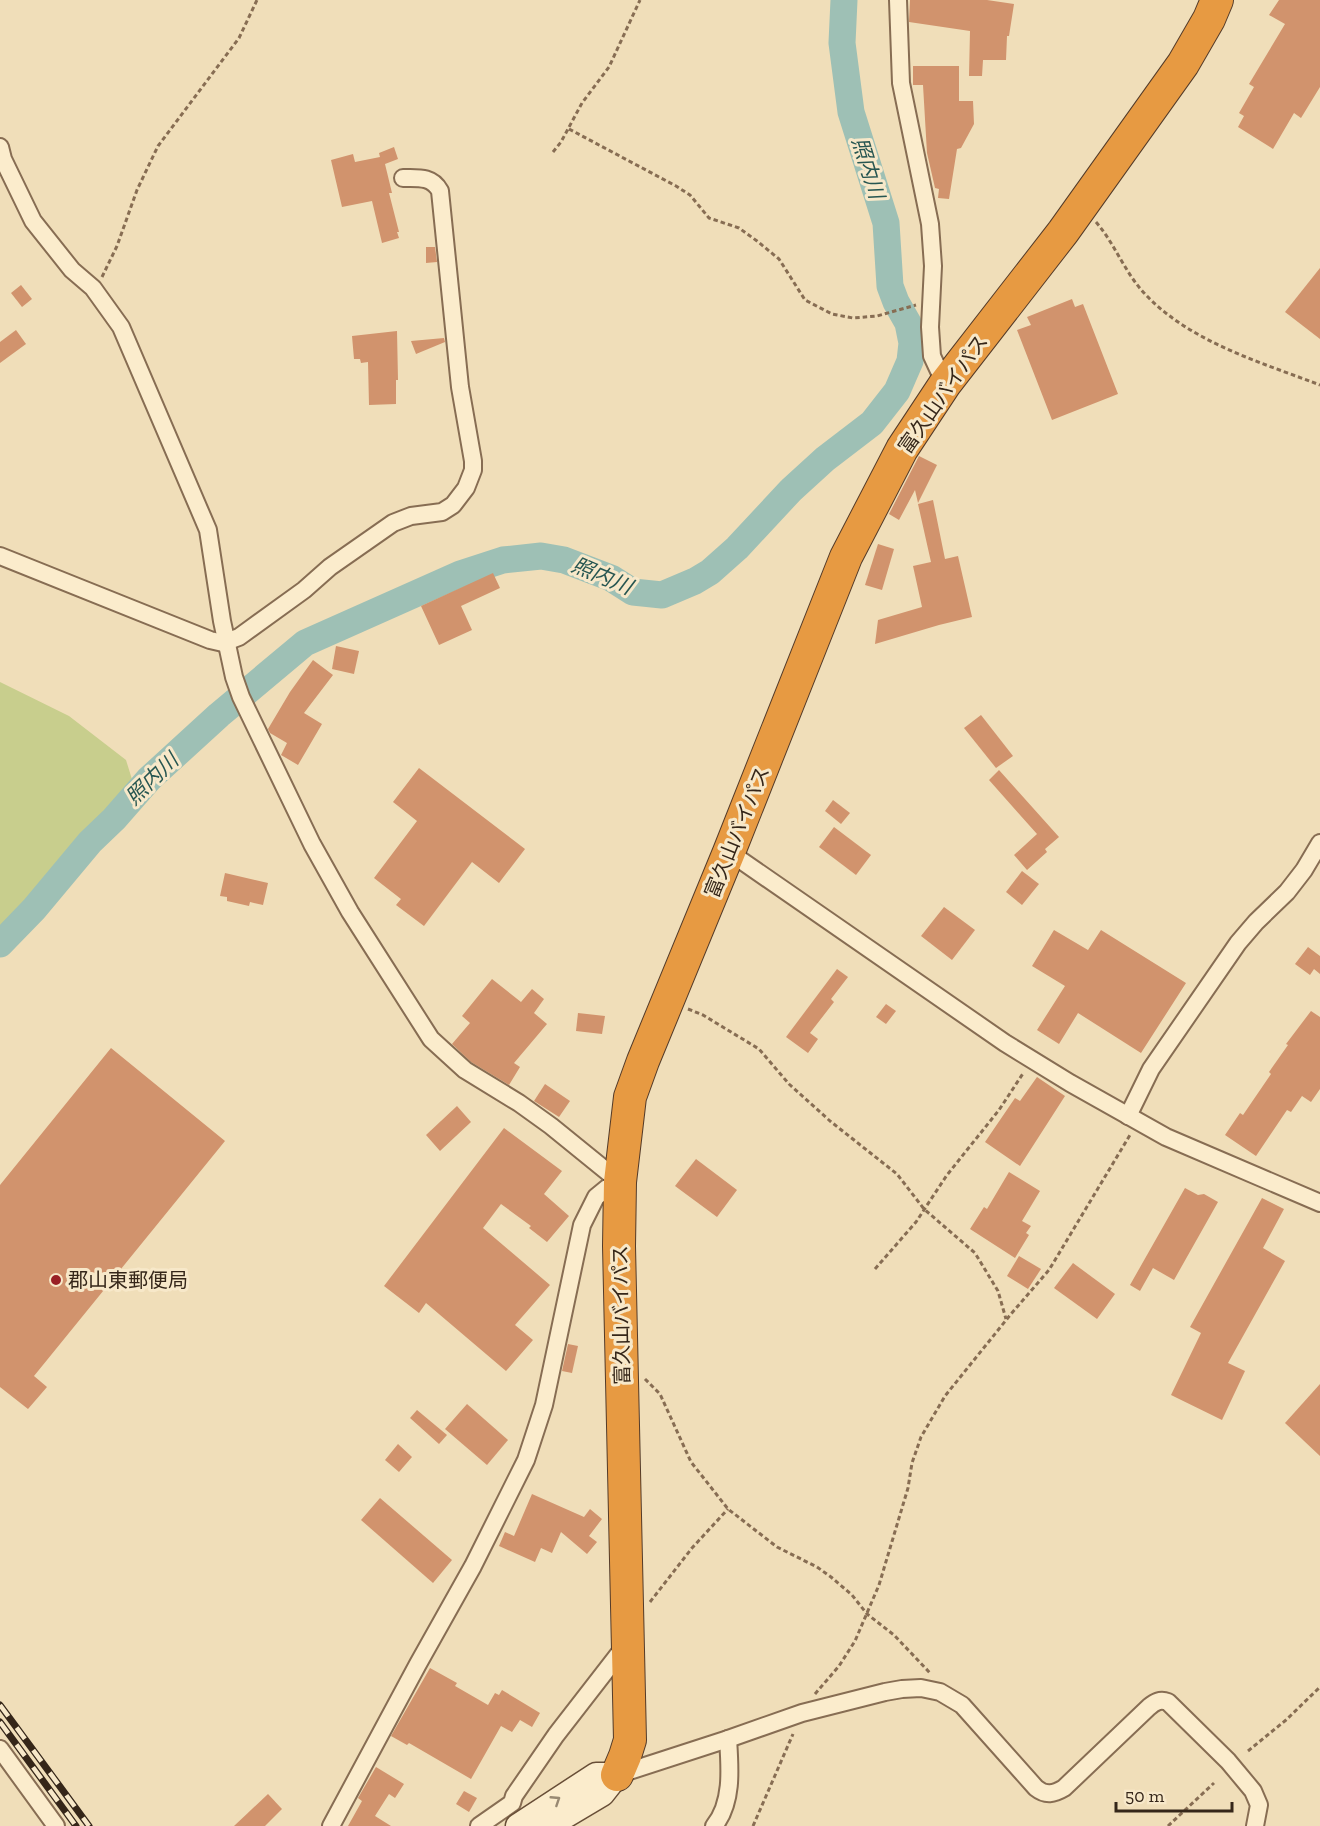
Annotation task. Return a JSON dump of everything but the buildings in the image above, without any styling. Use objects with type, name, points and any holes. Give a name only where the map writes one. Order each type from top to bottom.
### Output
[{"type":"highway","name":"富久山バイパス","points":[[605,1781],[626,1756],[630,1740],[620,1182],[630,1097],[846,557],[902,449],[945,384],[1082,206],[1183,64],[1209,19],[1217,0]]},
{"type":"main road","points":[[518,1826],[605,1781]]},
{"type":"main road","points":[[548,1826],[605,1781]]},
{"type":"street","points":[[898,0],[901,83],[930,225],[933,266],[930,327],[932,356],[945,384]]},
{"type":"street","points":[[0,147],[3,159],[33,221],[72,270],[93,288],[121,327],[208,530],[222,621],[234,677],[241,697],[312,844],[350,912],[431,1039],[465,1070],[551,1126],[620,1182],[607,1188],[596,1197],[582,1225],[544,1406],[526,1460],[473,1566],[331,1826]]},
{"type":"street","points":[[0,556],[210,640],[227,642],[239,637],[304,590],[330,567],[393,523],[411,516],[442,512],[462,497],[470,481],[473,461],[460,387],[440,191],[436,184],[424,178],[403,178]]},
{"type":"street","points":[[1133,1118],[1151,1069],[1238,943],[1287,892],[1304,870],[1320,843]]},
{"type":"street","points":[[729,852],[1032,1060],[1167,1137],[1320,1203]]},
{"type":"street","points":[[479,1826],[512,1803],[514,1796],[556,1735],[627,1642]]},
{"type":"street","points":[[605,1781],[802,1713],[902,1689],[921,1689],[944,1694],[962,1705],[1036,1788],[1047,1794],[1064,1788],[1149,1707],[1156,1701],[1164,1700],[1228,1761],[1253,1791],[1258,1805],[1255,1826]]},
{"type":"street","points":[[714,1826],[724,1811],[728,1794],[728,1739]]},
{"type":"street","points":[[0,1749],[56,1826]]},
{"type":"path","points":[[93,288],[107,269],[137,190],[158,146],[239,38],[257,0]]},
{"type":"path","points":[[553,152],[569,129],[582,103],[609,67],[640,0]]},
{"type":"path","points":[[569,129],[676,186],[690,195],[709,218],[739,228],[778,259],[805,300],[832,314],[853,318],[878,316],[920,304]]},
{"type":"path","points":[[1082,206],[1099,225],[1130,276],[1145,294],[1171,318],[1209,340],[1320,385]]},
{"type":"path","points":[[668,1000],[703,1015],[759,1049],[789,1084],[830,1121],[897,1174],[924,1209],[975,1253],[998,1290],[1006,1319]]},
{"type":"path","points":[[875,1269],[916,1222],[947,1175],[999,1110],[1032,1060]]},
{"type":"path","points":[[753,1826],[802,1713],[816,1692],[839,1666],[855,1641],[867,1614],[879,1585],[921,1437],[945,1396],[1060,1255],[1133,1118]]},
{"type":"path","points":[[622,1364],[632,1367],[660,1394],[691,1462],[728,1509],[777,1547],[817,1567],[831,1577],[931,1673],[944,1694]]},
{"type":"path","points":[[649,1604],[692,1548],[728,1509]]},
{"type":"path","points":[[1248,1751],[1286,1720],[1320,1687]]},
{"type":"path","points":[[1168,1826],[1214,1783]]},
{"type":"green space","points":[[0,682],[69,716],[126,760],[135,789],[52,871],[0,930]]},
{"type":"waterway","name":"照内川","points":[[0,944],[149,779],[219,715],[305,643],[460,574],[503,560],[541,556],[564,560],[611,578],[633,592],[662,595],[710,572],[737,548],[791,490],[825,459],[872,423],[897,391],[910,361],[912,343],[908,323],[890,286],[886,223],[851,112],[842,43],[844,0]]},
{"type":"railway","points":[[0,1705],[89,1826]]},
{"type":"railway","points":[[0,1722],[76,1826]]},
{"type":"place","name":"郡山東郵便局","points":[[56,1280]]}]
